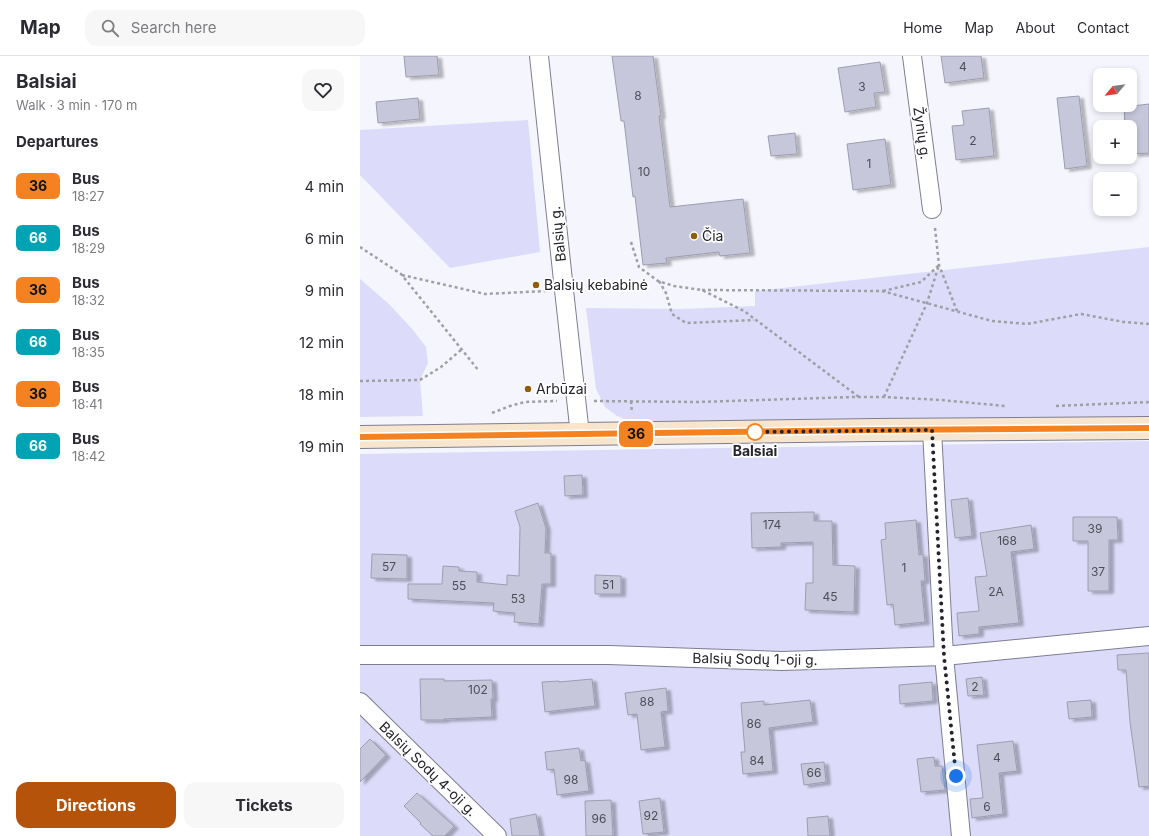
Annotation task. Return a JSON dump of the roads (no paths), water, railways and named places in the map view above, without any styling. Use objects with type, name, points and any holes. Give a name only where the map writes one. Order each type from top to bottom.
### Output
[{"type":"main road","points":[[360,437],[1149,428]]},
{"type":"street","name":"Balsių g.","points":[[539,56],[580,435]]},
{"type":"street","name":"Žynių g.","points":[[912,56],[932,209]]},
{"type":"street","points":[[932,430],[944,656],[961,836]]},
{"type":"street","name":"Balsių Sodų 1-oji g.","points":[[360,655],[609,656],[782,661],[944,656],[1149,636]]},
{"type":"street","name":"Balsių Sodų 4-oji g.","points":[[360,702],[497,836]]},
{"type":"place","name":"Čia","points":[[694,236]]},
{"type":"place","name":"Balsių kebabinė","points":[[536,285]]},
{"type":"place","name":"Arbūzai","points":[[528,389]]},
{"type":"place","name":"Balsiai","points":[[755,432]]}]
